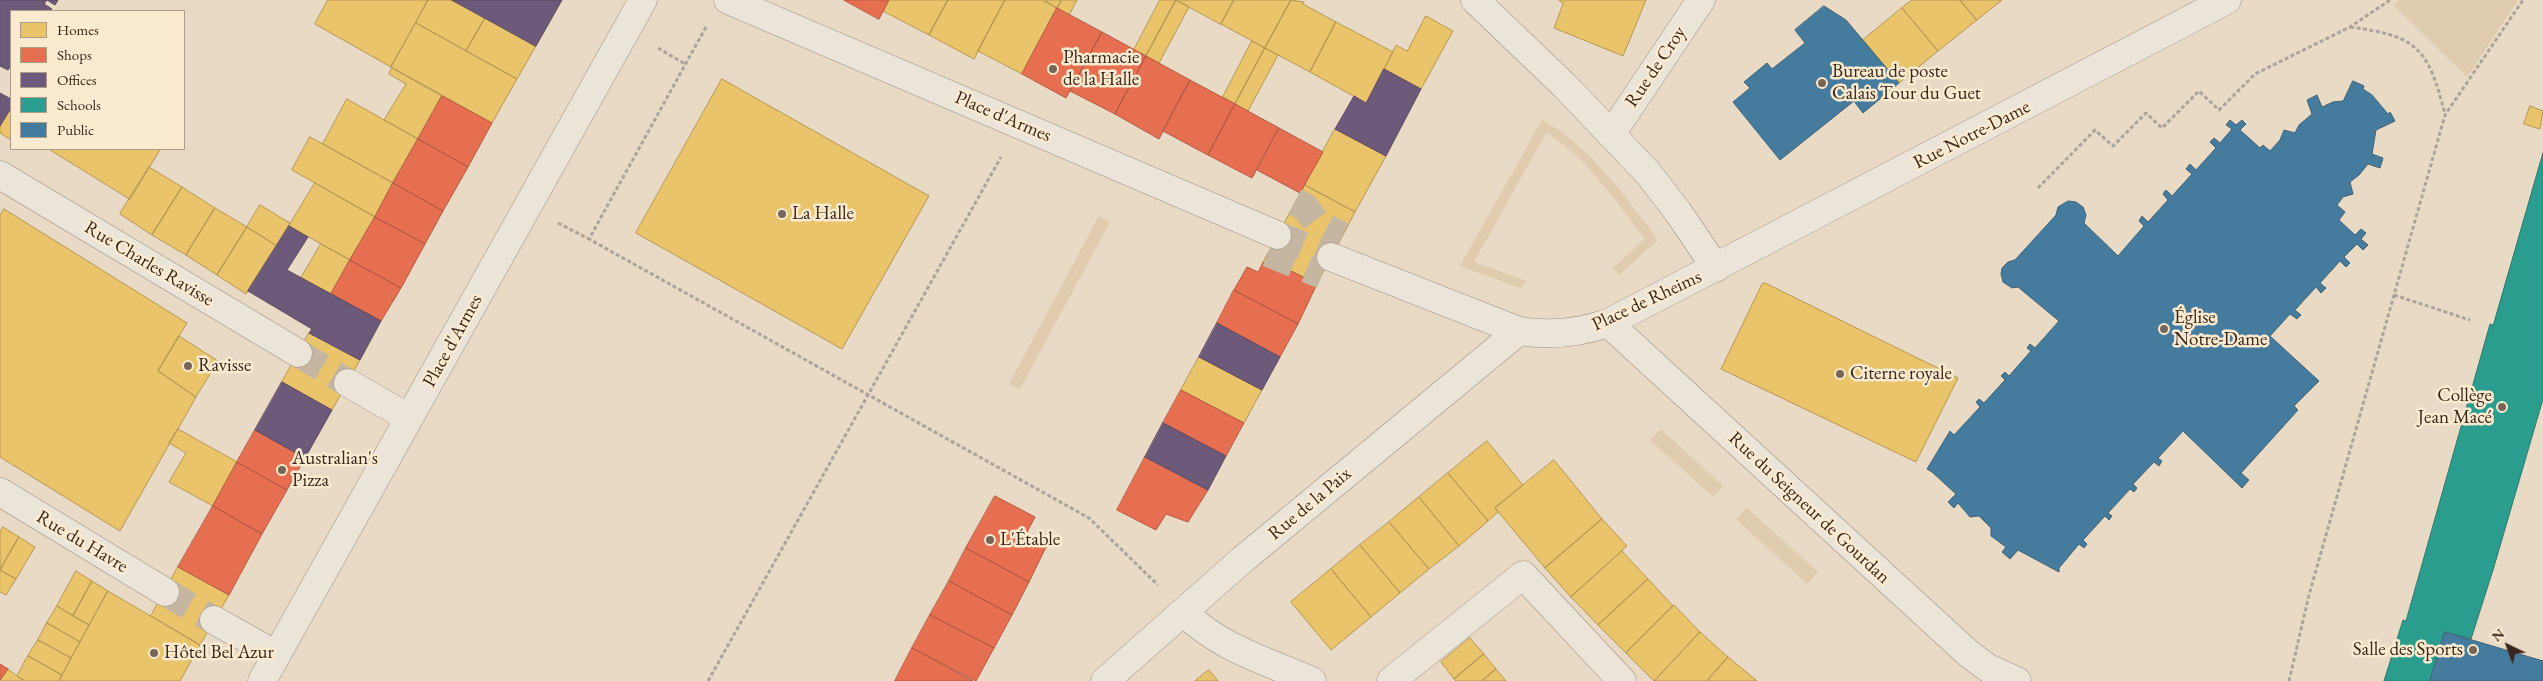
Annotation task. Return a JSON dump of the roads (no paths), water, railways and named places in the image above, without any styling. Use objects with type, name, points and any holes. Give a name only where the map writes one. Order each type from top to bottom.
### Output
[{"type":"street","name":"Place d'Armes","points":[[262,681],[643,0]]},
{"type":"street","name":"Place d'Armes","points":[[728,0],[1278,235]]},
{"type":"street","name":"Place de Rheims","points":[[1331,257],[1519,331],[1540,334],[1575,332],[1608,323],[1716,268],[1678,212],[1648,173],[1612,133],[1475,0]]},
{"type":"street","name":"Rue de Croy","points":[[1612,133],[1700,0]]},
{"type":"street","name":"Rue Notre-Dame","points":[[1716,268],[2227,0]]},
{"type":"street","name":"Rue Charles Ravisse","points":[[0,175],[298,353]]},
{"type":"street","name":"Rue du Seigneur de Gourdan","points":[[1608,323],[1962,649],[1988,668],[2017,681]]},
{"type":"street","name":"Rue de la Paix","points":[[1105,681],[1242,560],[1519,331]]},
{"type":"street","points":[[348,383],[410,418]]},
{"type":"street","name":"Rue du Havre","points":[[0,492],[165,592]]},
{"type":"street","points":[[1391,681],[1522,575],[1622,681]]},
{"type":"street","points":[[1184,612],[1195,624],[1218,640],[1312,681]]},
{"type":"street","points":[[214,620],[276,655]]},
{"type":"tunnel","points":[[1295,202],[1305,207],[1317,223],[1342,236]]},
{"type":"tunnel","points":[[1277,235],[1331,257]]},
{"type":"tunnel","points":[[1268,253],[1322,275]]},
{"type":"tunnel","points":[[298,353],[348,383]]},
{"type":"tunnel","points":[[165,592],[214,620]]},
{"type":"place","name":"Pharmacie de la Halle","points":[[1053,69]]},
{"type":"place","name":"Bureau de poste Calais Tour du Guet","points":[[1822,83]]},
{"type":"place","name":"La Halle","points":[[782,214]]},
{"type":"place","name":"Église Notre-Dame","points":[[2164,329]]},
{"type":"place","name":"Ravisse","points":[[188,366]]},
{"type":"place","name":"Citerne royale","points":[[1840,374]]},
{"type":"place","name":"Collège Jean Macé","points":[[2502,407]]},
{"type":"place","name":"Australian's Pizza","points":[[282,470]]},
{"type":"place","name":"L'Étable","points":[[990,540]]},
{"type":"place","name":"Salle des Sports","points":[[2473,650]]},
{"type":"place","name":"Hôtel Bel Azur","points":[[154,653]]}]
